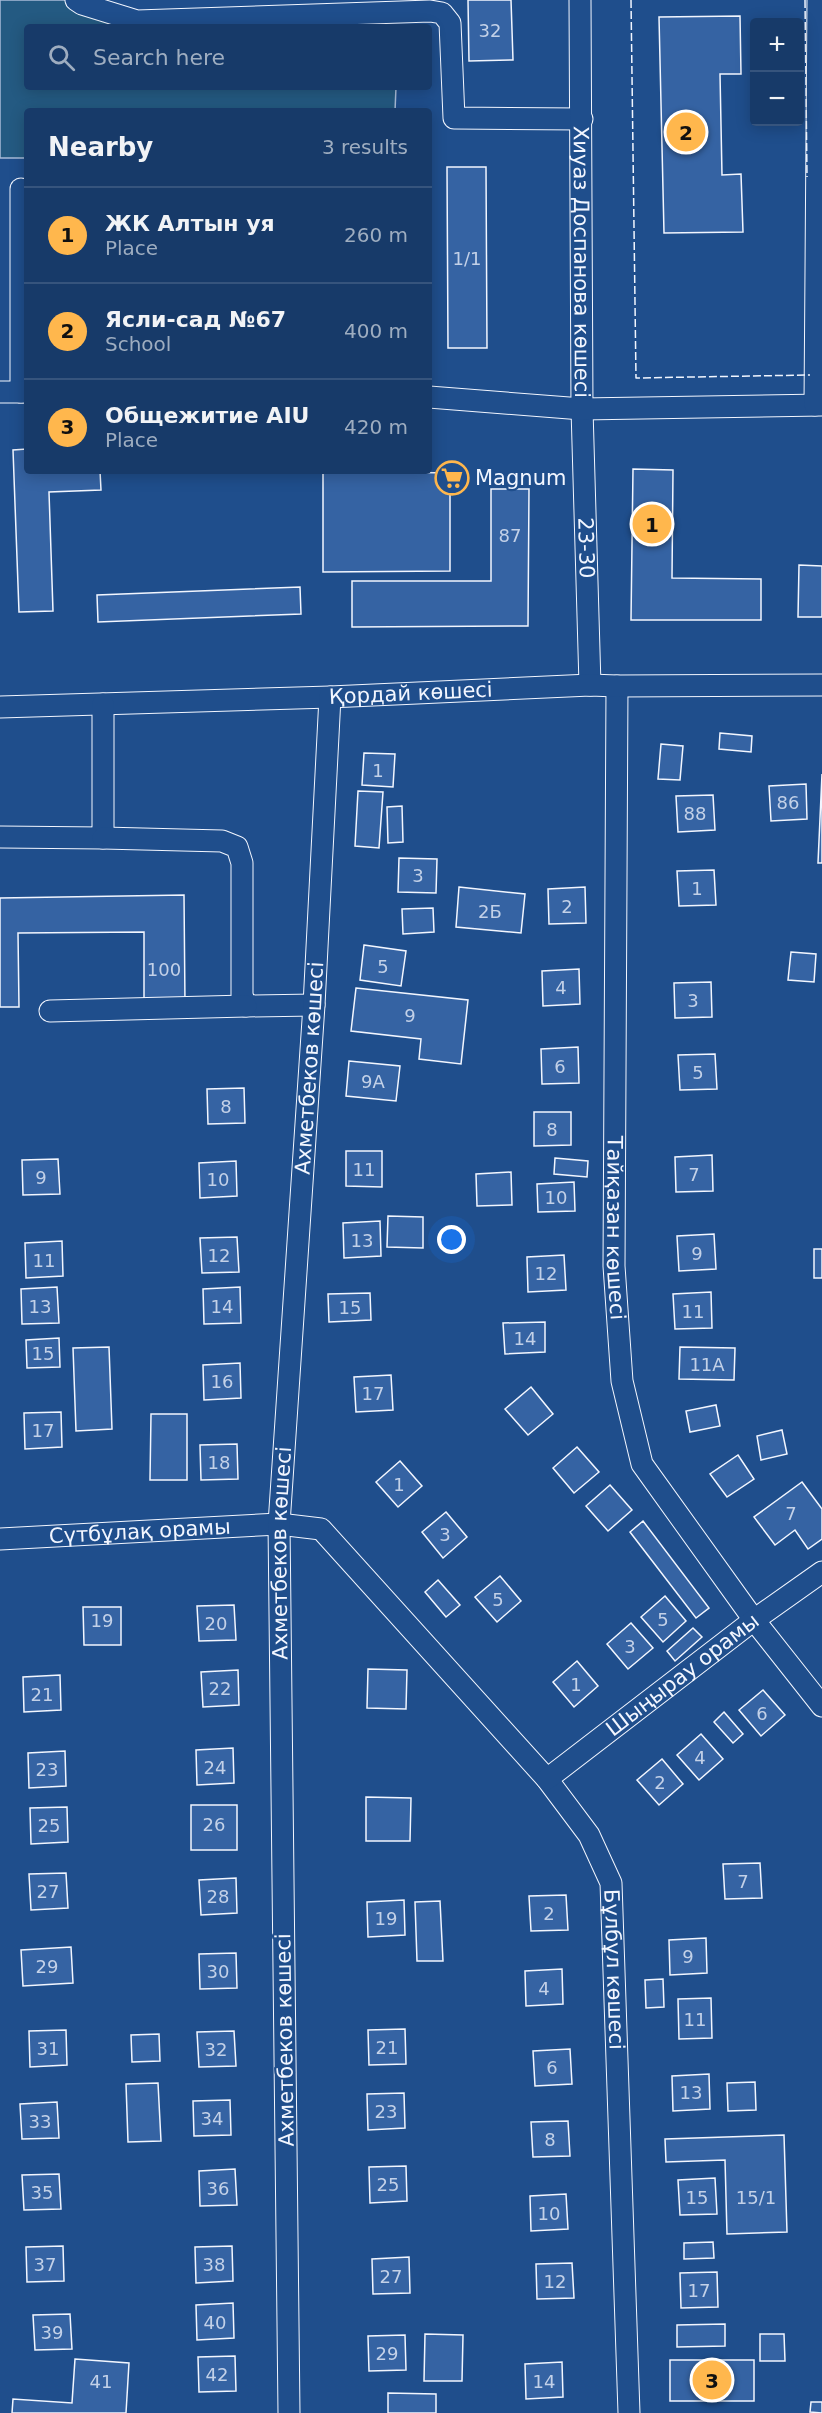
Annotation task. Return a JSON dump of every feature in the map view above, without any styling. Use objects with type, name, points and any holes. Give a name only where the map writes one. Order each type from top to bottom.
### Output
[{"type":"street","points":[[76,0],[82,4],[137,21],[217,9],[442,13],[450,23],[454,118],[582,119]]},
{"type":"street","name":"Хиуаз Доспанова көшесі","points":[[432,397],[582,409],[580,0]]},
{"type":"street","points":[[582,409],[819,405],[819,4]]},
{"type":"street","points":[[0,392],[24,392],[21,189]]},
{"type":"street","name":"23-30","points":[[582,409],[590,685]]},
{"type":"street","name":"Қордай көшесі","points":[[0,706],[330,697],[590,685],[617,687],[822,685]]},
{"type":"street","name":"Тайқазан көшесі","points":[[617,687],[614,1266],[622,1381],[642,1464],[754,1620],[822,1706]]},
{"type":"street","name":"Ахметбеков көшесі","points":[[289,2413],[279,1524],[314,1005],[330,697]]},
{"type":"street","points":[[103,704],[103,838]]},
{"type":"street","points":[[0,837],[222,841],[237,847],[243,863],[242,995],[246,1006]]},
{"type":"street","points":[[50,1011],[314,1005]]},
{"type":"street","name":"Cүтбұлақ орамы","points":[[0,1539],[279,1524]]},
{"type":"street","name":"Бұлбұл көшесі","points":[[279,1524],[321,1528],[547,1779],[589,1835],[610,1883],[628,2413]]},
{"type":"street","name":"Шыңырау орамы","points":[[547,1779],[754,1620],[822,1572]]},
{"type":"shaded area","points":[[0,0],[76,0],[208,24],[24,24],[24,90],[396,90],[395,108],[24,108],[24,158],[0,158]]},
{"type":"building","points":[[468,0],[511,0],[513,60],[469,61]]},
{"type":"building","points":[[740,16],[741,74],[720,74],[722,175],[741,174],[743,232],[664,233],[659,17]]},
{"type":"building","points":[[447,167],[486,167],[487,348],[448,348]]},
{"type":"building","points":[[24,449],[24,474],[100,474],[101,490],[49,492],[53,611],[19,612],[13,450]]},
{"type":"building","points":[[633,469],[673,470],[672,578],[761,579],[761,620],[631,620]]},
{"type":"building","points":[[450,473],[450,571],[323,572],[323,474]]},
{"type":"building","points":[[491,489],[529,489],[528,626],[352,627],[352,581],[491,581]]},
{"type":"building","points":[[799,565],[822,566],[822,617],[798,617]]},
{"type":"building","points":[[300,587],[301,614],[98,622],[97,595]]},
{"type":"building","points":[[720,733],[752,736],[751,752],[719,749]]},
{"type":"building","points":[[661,744],[683,746],[680,780],[658,779]]},
{"type":"building","points":[[364,753],[395,754],[393,787],[362,785]]},
{"type":"building","points":[[822,774],[822,863],[818,863]]},
{"type":"building","points":[[806,784],[807,819],[771,821],[769,786]]},
{"type":"building","points":[[358,791],[383,792],[379,848],[355,846]]},
{"type":"building","points":[[713,795],[715,830],[678,832],[676,796]]},
{"type":"building","points":[[402,806],[403,842],[388,843],[387,807]]},
{"type":"building","points":[[399,858],[437,859],[436,893],[398,892]]},
{"type":"building","points":[[714,870],[716,905],[679,906],[677,871]]},
{"type":"building","points":[[459,887],[525,894],[521,933],[456,927]]},
{"type":"building","points":[[585,887],[586,923],[549,924],[548,889]]},
{"type":"building","points":[[184,895],[185,1004],[144,1004],[144,932],[18,933],[19,1007],[0,1007],[0,898]]},
{"type":"building","points":[[433,908],[434,932],[403,934],[402,909]]},
{"type":"building","points":[[364,945],[406,951],[401,986],[360,980]]},
{"type":"building","points":[[791,952],[816,954],[814,982],[788,980]]},
{"type":"building","points":[[579,969],[580,1004],[543,1006],[542,971]]},
{"type":"building","points":[[711,982],[712,1017],[675,1018],[674,983]]},
{"type":"building","points":[[356,988],[468,1000],[461,1064],[419,1059],[421,1039],[351,1031]]},
{"type":"building","points":[[578,1047],[579,1083],[542,1084],[541,1049]]},
{"type":"building","points":[[715,1054],[717,1089],[680,1090],[678,1055]]},
{"type":"building","points":[[349,1061],[400,1066],[396,1101],[346,1096]]},
{"type":"building","points":[[244,1088],[245,1123],[208,1124],[207,1089]]},
{"type":"building","points":[[534,1112],[571,1112],[571,1145],[534,1146]]},
{"type":"building","points":[[346,1151],[382,1151],[382,1187],[346,1186]]},
{"type":"building","points":[[712,1155],[713,1191],[676,1192],[675,1157]]},
{"type":"building","points":[[555,1158],[588,1161],[587,1177],[554,1174]]},
{"type":"building","points":[[58,1159],[60,1194],[23,1195],[22,1160]]},
{"type":"building","points":[[236,1161],[237,1196],[200,1198],[199,1163]]},
{"type":"building","points":[[511,1172],[512,1205],[477,1206],[476,1174]]},
{"type":"building","points":[[574,1182],[575,1211],[538,1212],[537,1184]]},
{"type":"building","points":[[388,1216],[423,1217],[423,1248],[387,1247]]},
{"type":"building","points":[[380,1221],[381,1256],[344,1258],[343,1223]]},
{"type":"building","points":[[714,1234],[716,1269],[679,1271],[677,1236]]},
{"type":"building","points":[[237,1237],[239,1272],[202,1273],[200,1238]]},
{"type":"building","points":[[62,1241],[63,1276],[26,1278],[25,1243]]},
{"type":"building","points":[[814,1249],[822,1249],[822,1278],[814,1278]]},
{"type":"building","points":[[564,1255],[566,1290],[528,1292],[527,1257]]},
{"type":"building","points":[[57,1287],[59,1323],[22,1324],[21,1289]]},
{"type":"building","points":[[240,1287],[241,1323],[204,1324],[203,1289]]},
{"type":"building","points":[[711,1292],[712,1328],[675,1329],[673,1294]]},
{"type":"building","points":[[370,1293],[371,1320],[329,1322],[328,1294]]},
{"type":"building","points":[[545,1322],[545,1352],[505,1354],[503,1323]]},
{"type":"building","points":[[59,1338],[60,1367],[27,1368],[26,1340]]},
{"type":"building","points":[[109,1347],[112,1429],[76,1431],[73,1348]]},
{"type":"building","points":[[680,1347],[735,1348],[734,1380],[679,1379]]},
{"type":"building","points":[[240,1363],[241,1398],[204,1400],[203,1365]]},
{"type":"building","points":[[391,1375],[393,1410],[356,1412],[354,1377]]},
{"type":"building","points":[[531,1387],[553,1414],[528,1435],[505,1409]]},
{"type":"building","points":[[716,1405],[720,1426],[690,1432],[686,1411]]},
{"type":"building","points":[[61,1412],[62,1447],[25,1449],[24,1413]]},
{"type":"building","points":[[151,1414],[187,1414],[187,1480],[150,1480]]},
{"type":"building","points":[[782,1430],[787,1454],[761,1460],[757,1436]]},
{"type":"building","points":[[237,1444],[238,1479],[201,1480],[200,1445]]},
{"type":"building","points":[[577,1447],[599,1472],[574,1493],[553,1468]]},
{"type":"building","points":[[738,1455],[754,1479],[727,1497],[710,1474]]},
{"type":"building","points":[[400,1461],[422,1486],[398,1507],[376,1482]]},
{"type":"building","points":[[802,1482],[822,1509],[822,1539],[808,1549],[795,1530],[775,1545],[754,1517]]},
{"type":"building","points":[[610,1485],[632,1510],[608,1531],[586,1506]]},
{"type":"building","points":[[446,1512],[467,1537],[443,1558],[422,1532]]},
{"type":"building","points":[[643,1521],[709,1608],[696,1618],[630,1532]]},
{"type":"building","points":[[500,1576],[521,1601],[497,1622],[475,1597]]},
{"type":"building","points":[[438,1580],[460,1605],[446,1617],[425,1592]]},
{"type":"building","points":[[665,1596],[686,1621],[663,1642],[641,1617]]},
{"type":"building","points":[[234,1605],[236,1640],[199,1641],[197,1606]]},
{"type":"building","points":[[83,1607],[121,1607],[121,1645],[84,1645]]},
{"type":"building","points":[[631,1623],[653,1648],[628,1669],[607,1644]]},
{"type":"building","points":[[693,1628],[702,1637],[675,1661],[667,1651]]},
{"type":"building","points":[[577,1661],[598,1686],[574,1707],[553,1682]]},
{"type":"building","points":[[368,1669],[407,1670],[406,1709],[367,1708]]},
{"type":"building","points":[[238,1670],[239,1705],[203,1707],[201,1672]]},
{"type":"building","points":[[60,1675],[61,1710],[24,1712],[23,1677]]},
{"type":"building","points":[[763,1690],[785,1715],[761,1736],[739,1710]]},
{"type":"building","points":[[724,1712],[743,1734],[733,1743],[714,1722]]},
{"type":"building","points":[[701,1734],[723,1759],[699,1780],[677,1755]]},
{"type":"building","points":[[233,1748],[234,1783],[197,1785],[196,1750]]},
{"type":"building","points":[[65,1751],[66,1786],[29,1788],[28,1753]]},
{"type":"building","points":[[662,1759],[683,1784],[659,1805],[637,1780]]},
{"type":"building","points":[[366,1797],[411,1798],[410,1841],[366,1841]]},
{"type":"building","points":[[191,1805],[237,1805],[237,1850],[191,1850]]},
{"type":"building","points":[[67,1807],[68,1842],[31,1844],[30,1808]]},
{"type":"building","points":[[760,1863],[762,1898],[725,1899],[723,1864]]},
{"type":"building","points":[[66,1873],[68,1908],[31,1910],[29,1874]]},
{"type":"building","points":[[236,1878],[237,1913],[201,1915],[199,1880]]},
{"type":"building","points":[[566,1895],[568,1930],[531,1931],[529,1896]]},
{"type":"building","points":[[404,1900],[405,1935],[368,1937],[367,1902]]},
{"type":"building","points":[[440,1901],[443,1961],[417,1961],[415,1902]]},
{"type":"building","points":[[706,1938],[707,1973],[670,1975],[669,1940]]},
{"type":"building","points":[[71,1947],[73,1983],[23,1986],[21,1950]]},
{"type":"building","points":[[236,1953],[237,1988],[200,1989],[199,1954]]},
{"type":"building","points":[[562,1969],[563,2004],[526,2006],[525,1971]]},
{"type":"building","points":[[663,1979],[664,2007],[646,2008],[645,1980]]},
{"type":"building","points":[[711,1998],[712,2038],[679,2039],[678,1999]]},
{"type":"building","points":[[405,2029],[406,2064],[369,2065],[368,2030]]},
{"type":"building","points":[[66,2030],[67,2065],[30,2067],[29,2031]]},
{"type":"building","points":[[234,2031],[236,2066],[199,2067],[197,2032]]},
{"type":"building","points":[[159,2034],[160,2061],[132,2062],[131,2035]]},
{"type":"building","points":[[570,2049],[572,2084],[535,2086],[533,2051]]},
{"type":"building","points":[[709,2074],[710,2109],[673,2111],[672,2076]]},
{"type":"building","points":[[755,2082],[756,2110],[728,2111],[727,2083]]},
{"type":"building","points":[[158,2083],[161,2141],[128,2142],[126,2084]]},
{"type":"building","points":[[404,2093],[405,2128],[368,2130],[367,2094]]},
{"type":"building","points":[[230,2100],[231,2135],[194,2136],[193,2101]]},
{"type":"building","points":[[57,2102],[59,2138],[22,2139],[20,2104]]},
{"type":"building","points":[[568,2121],[570,2156],[533,2157],[531,2122]]},
{"type":"building","points":[[784,2135],[787,2232],[727,2234],[725,2160],[666,2162],[665,2139]]},
{"type":"building","points":[[406,2166],[407,2201],[370,2203],[369,2167]]},
{"type":"building","points":[[235,2169],[237,2205],[200,2206],[199,2171]]},
{"type":"building","points":[[59,2174],[61,2209],[24,2210],[22,2175]]},
{"type":"building","points":[[715,2178],[717,2214],[680,2215],[678,2180]]},
{"type":"building","points":[[566,2194],[568,2229],[531,2231],[530,2196]]},
{"type":"building","points":[[713,2242],[714,2258],[684,2259],[684,2243]]},
{"type":"building","points":[[63,2246],[64,2281],[27,2282],[26,2247]]},
{"type":"building","points":[[232,2246],[233,2281],[196,2283],[195,2247]]},
{"type":"building","points":[[409,2257],[410,2293],[373,2294],[372,2259]]},
{"type":"building","points":[[572,2263],[574,2298],[537,2299],[536,2264]]},
{"type":"building","points":[[717,2272],[718,2307],[681,2308],[680,2273]]},
{"type":"building","points":[[233,2303],[234,2338],[197,2340],[196,2305]]},
{"type":"building","points":[[70,2314],[72,2349],[35,2350],[33,2315]]},
{"type":"building","points":[[725,2324],[725,2346],[677,2347],[677,2325]]},
{"type":"building","points":[[425,2334],[463,2335],[462,2381],[424,2381]]},
{"type":"building","points":[[760,2334],[784,2334],[785,2361],[760,2361]]},
{"type":"building","points":[[405,2335],[406,2370],[369,2371],[368,2336]]},
{"type":"building","points":[[235,2356],[236,2391],[199,2392],[198,2357]]},
{"type":"building","points":[[75,2359],[129,2363],[126,2413],[12,2413],[13,2399],[72,2403]]},
{"type":"building","points":[[670,2360],[754,2360],[754,2401],[670,2401]]},
{"type":"building","points":[[562,2362],[563,2397],[526,2399],[525,2364]]},
{"type":"building","points":[[388,2393],[436,2394],[436,2413],[388,2413]]},
{"type":"building","points":[[811,2402],[822,2402],[822,2413],[810,2412]]},
{"type":"fence","points":[[631,0],[636,378],[810,375]]},
{"type":"fence","points":[[805,0],[807,177]]},
{"type":"place","name":"Ясли-сад №67","points":[[686,132]]},
{"type":"place","name":"Magnum","points":[[452,478]]},
{"type":"place","name":"ЖК Алтын уя","points":[[652,524]]},
{"type":"place","name":"Общежитие AIU","points":[[712,2380]]}]
